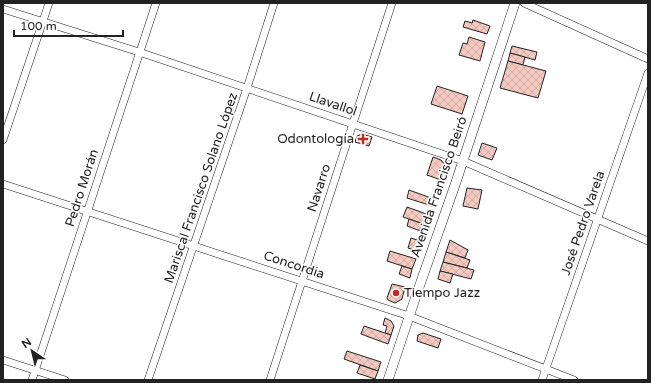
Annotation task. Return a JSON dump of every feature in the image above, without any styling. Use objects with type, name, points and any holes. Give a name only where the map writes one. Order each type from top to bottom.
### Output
[{"type":"main road","name":"Avenida Francisco Beiró","points":[[388,380],[515,3]]},
{"type":"street","points":[[3,140],[49,3]]},
{"type":"street","name":"Pedro Morán","points":[[32,380],[156,3]]},
{"type":"street","name":"Mariscal Francisco Solano López","points":[[148,380],[247,88],[274,3]]},
{"type":"street","name":"Navarro","points":[[270,380],[392,3]]},
{"type":"street","points":[[524,3],[648,59]]},
{"type":"street","name":"Llavallol","points":[[3,9],[139,52],[463,161],[648,240]]},
{"type":"street","name":"José Pedro Varela","points":[[542,380],[648,73]]},
{"type":"street","name":"Concordia","points":[[3,184],[88,210],[410,316],[574,380]]},
{"type":"street","points":[[3,360],[65,380]]},
{"type":"building","points":[[473,20],[490,26],[487,34],[463,27],[465,21],[472,23]]},
{"type":"building","points":[[469,37],[485,42],[480,61],[459,55],[463,43],[467,44]]},
{"type":"building","points":[[512,46],[537,52],[535,60],[510,53]]},
{"type":"building","points":[[510,53],[525,57],[523,65],[508,61]]},
{"type":"building","points":[[508,61],[546,71],[538,98],[500,88]]},
{"type":"building","points":[[437,86],[468,96],[462,114],[431,104]]},
{"type":"building","name":"Odontología","points":[[362,134],[372,137],[369,146],[355,142],[357,136]]},
{"type":"building","points":[[482,143],[497,148],[492,160],[478,155]]},
{"type":"building","points":[[433,157],[441,160],[446,166],[441,180],[427,175]]},
{"type":"building","points":[[467,188],[482,190],[478,209],[463,206]]},
{"type":"building","points":[[409,190],[434,199],[432,206],[407,198]]},
{"type":"building","points":[[407,207],[429,215],[426,225],[403,217]]},
{"type":"building","points":[[409,219],[426,225],[423,232],[407,226]]},
{"type":"building","points":[[411,238],[420,241],[417,251],[408,248]]},
{"type":"building","points":[[450,240],[468,250],[465,258],[446,252]]},
{"type":"building","points":[[390,251],[416,259],[412,269],[387,261]]},
{"type":"building","points":[[446,252],[470,260],[467,268],[443,262]]},
{"type":"building","points":[[443,262],[474,270],[471,279],[440,271]]},
{"type":"building","points":[[402,266],[412,269],[410,278],[399,274]]},
{"type":"building","points":[[440,271],[453,274],[450,283],[438,279]]},
{"type":"building","name":"Tiempo Jazz","points":[[392,284],[405,287],[402,299],[395,303],[387,298]]},
{"type":"building","points":[[385,318],[391,321],[394,326],[391,335],[385,333],[387,326],[383,325]]},
{"type":"building","points":[[364,326],[391,335],[388,344],[361,334]]},
{"type":"building","points":[[423,333],[441,339],[438,348],[417,341],[418,335]]},
{"type":"building","points":[[347,351],[381,362],[378,371],[344,359]]},
{"type":"building","points":[[360,365],[378,371],[375,379],[357,373]]},
{"type":"place","name":"Odontología","points":[[363,139]]},
{"type":"place","name":"Tiempo Jazz","points":[[396,293]]}]
